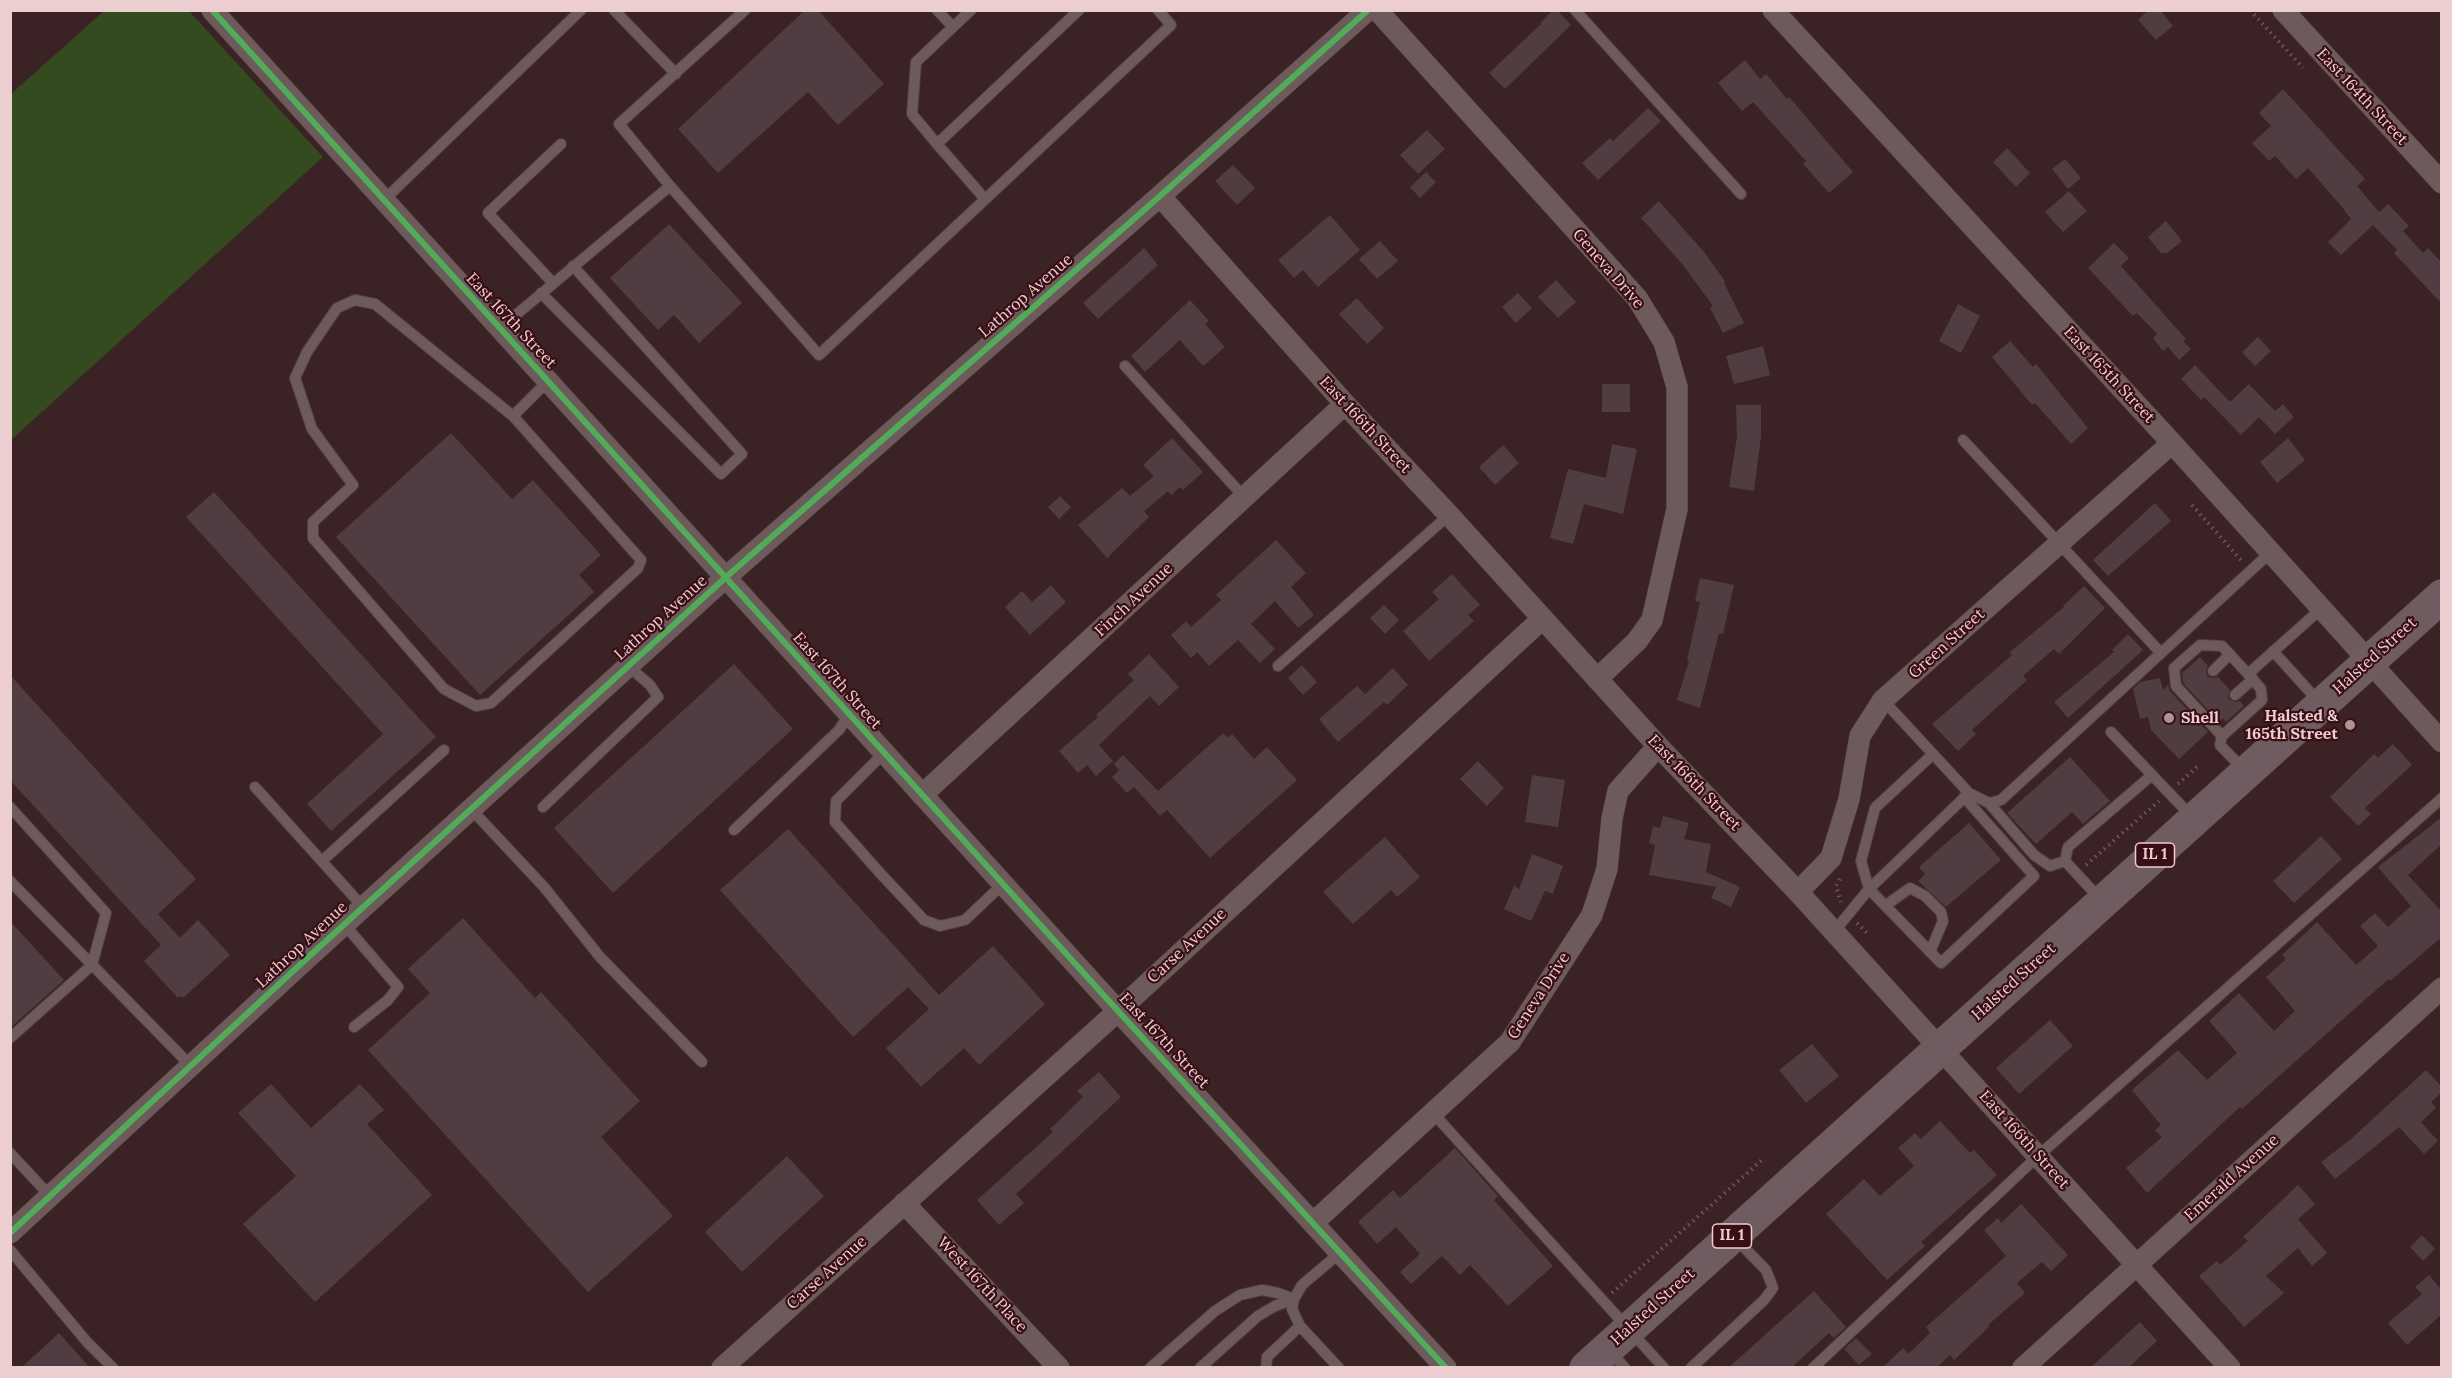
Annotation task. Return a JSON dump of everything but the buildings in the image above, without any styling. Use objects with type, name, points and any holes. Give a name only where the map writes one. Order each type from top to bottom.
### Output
[{"type":"main road","name":"Halsted Street","points":[[1612,1353],[1732,1236],[2442,596]]},
{"type":"street","name":"East 167th Street","points":[[212,10],[1118,1011],[1446,1368]]},
{"type":"street","name":"Lathrop Avenue","points":[[10,1233],[344,924],[725,578],[1368,10]]},
{"type":"street","name":"Geneva Drive","points":[[1377,10],[1636,298],[1664,342],[1677,387],[1677,509],[1652,620],[1637,640],[1598,679]]},
{"type":"street","name":"East 165th Street","points":[[1773,10],[2172,443],[2442,742]]},
{"type":"street","name":"East 164th Street","points":[[2283,10],[2442,183]]},
{"type":"street","name":"East 166th Street","points":[[1160,196],[1345,404],[1658,746],[1798,892],[2230,1368]]},
{"type":"street","name":"Finch Avenue","points":[[922,795],[1345,404]]},
{"type":"street","name":"Green Street","points":[[1798,892],[1831,858],[1849,799],[1860,736],[1883,700],[2172,443]]},
{"type":"street","name":"Carse Avenue","points":[[722,1368],[1118,1011],[1542,619]]},
{"type":"street","name":"Geneva Drive","points":[[1314,1222],[1510,1042],[1592,915],[1607,869],[1612,818],[1618,790],[1658,746]]},
{"type":"street","name":"Emerald Avenue","points":[[2023,1368],[2442,988]]},
{"type":"street","name":"West 167th Place","points":[[904,1203],[1059,1368]]},
{"type":"lane","points":[[383,201],[580,10]]},
{"type":"lane","points":[[614,10],[676,74]]},
{"type":"lane","points":[[746,10],[619,124],[670,186],[819,355],[1171,25],[1158,10]]},
{"type":"lane","points":[[937,10],[953,27]]},
{"type":"lane","points":[[971,10],[916,62],[912,114],[985,199]]},
{"type":"lane","points":[[937,144],[1079,10]]},
{"type":"lane","points":[[1575,10],[1741,194]]},
{"type":"lane","points":[[553,283],[488,213],[561,144]]},
{"type":"lane","points":[[499,329],[670,186]]},
{"type":"lane","points":[[542,293],[721,474],[742,453],[573,266]]},
{"type":"lane","points":[[355,300],[375,304],[513,416],[641,560],[638,568],[491,703],[476,706],[444,689],[313,538],[313,522],[353,485],[312,429],[295,378],[307,352],[337,308],[355,300]]},
{"type":"lane","points":[[1125,366],[1245,498]]},
{"type":"lane","points":[[513,416],[548,381]]},
{"type":"lane","points":[[1963,440],[2160,652]]},
{"type":"lane","points":[[1278,666],[1449,515]]},
{"type":"lane","points":[[1989,803],[2001,801],[2271,552]]},
{"type":"lane","points":[[2235,695],[2273,651],[2322,608]]},
{"type":"lane","points":[[2222,736],[2208,721],[2189,692],[2176,687],[2174,668],[2200,645],[2222,646],[2261,689],[2262,700],[2222,736],[2220,745],[2246,772]]},
{"type":"lane","points":[[2273,651],[2321,705]]},
{"type":"lane","points":[[2212,671],[2230,654]]},
{"type":"lane","points":[[543,807],[658,697],[650,685],[628,666]]},
{"type":"lane","points":[[1883,700],[1933,754],[2034,876],[1941,963],[1869,890],[1861,861],[1875,808],[1933,754]]},
{"type":"lane","points":[[2208,721],[2216,713]]},
{"type":"lane","points":[[734,830],[839,730],[849,714]]},
{"type":"lane","points":[[2111,732],[2194,819]]},
{"type":"lane","points":[[322,861],[444,750]]},
{"type":"lane","points":[[884,753],[836,801],[835,822],[879,872],[924,920],[940,926],[965,920],[1003,884]]},
{"type":"lane","points":[[2065,861],[2068,847],[2152,775]]},
{"type":"lane","points":[[255,787],[363,907]]},
{"type":"lane","points":[[1967,795],[1989,803],[2034,855],[2050,866],[2065,861]]},
{"type":"lane","points":[[1833,933],[1869,890],[1967,795]]},
{"type":"lane","points":[[1813,1368],[2038,1156],[2442,798]]},
{"type":"lane","points":[[10,807],[106,913],[92,965],[10,1038]]},
{"type":"lane","points":[[471,808],[544,887],[600,957],[702,1062]]},
{"type":"lane","points":[[2065,861],[2103,902]]},
{"type":"lane","points":[[10,881],[191,1066]]},
{"type":"lane","points":[[1886,905],[1910,888],[1925,896],[1941,912],[1943,921],[1930,952]]},
{"type":"lane","points":[[344,924],[398,987],[388,1000],[354,1027]]},
{"type":"lane","points":[[1433,1113],[1612,1353],[1664,1368]]},
{"type":"lane","points":[[10,1153],[51,1197]]},
{"type":"lane","points":[[1691,1368],[1764,1300],[1773,1288],[1766,1270],[1732,1236]]},
{"type":"lane","points":[[10,1250],[87,1342],[113,1368]]},
{"type":"lane","points":[[1339,1368],[1300,1326],[1292,1309],[1293,1299],[1302,1286],[1341,1252]]},
{"type":"lane","points":[[1150,1368],[1215,1311],[1240,1295],[1262,1290],[1293,1299]]},
{"type":"lane","points":[[1200,1368],[1258,1316],[1293,1299]]},
{"type":"lane","points":[[1266,1368],[1267,1357],[1300,1326]]},
{"type":"path","points":[[2250,10],[2303,68]]},
{"type":"path","points":[[2192,505],[2248,567]]},
{"type":"path","points":[[2176,785],[2200,764]]},
{"type":"path","points":[[2081,870],[2162,797]]},
{"type":"path","points":[[1612,1293],[1763,1159]]},
{"type":"green space","points":[[105,10],[189,11],[323,157],[11,440],[11,94]]},
{"type":"cycle path","points":[[212,10],[1118,1011],[1446,1368]]},
{"type":"cycle path","points":[[10,1233],[304,961],[725,578],[1368,10]]},
{"type":"place","name":"Shell","points":[[2169,718]]},
{"type":"place","name":"Halsted & 165th Street","points":[[2350,725]]}]
